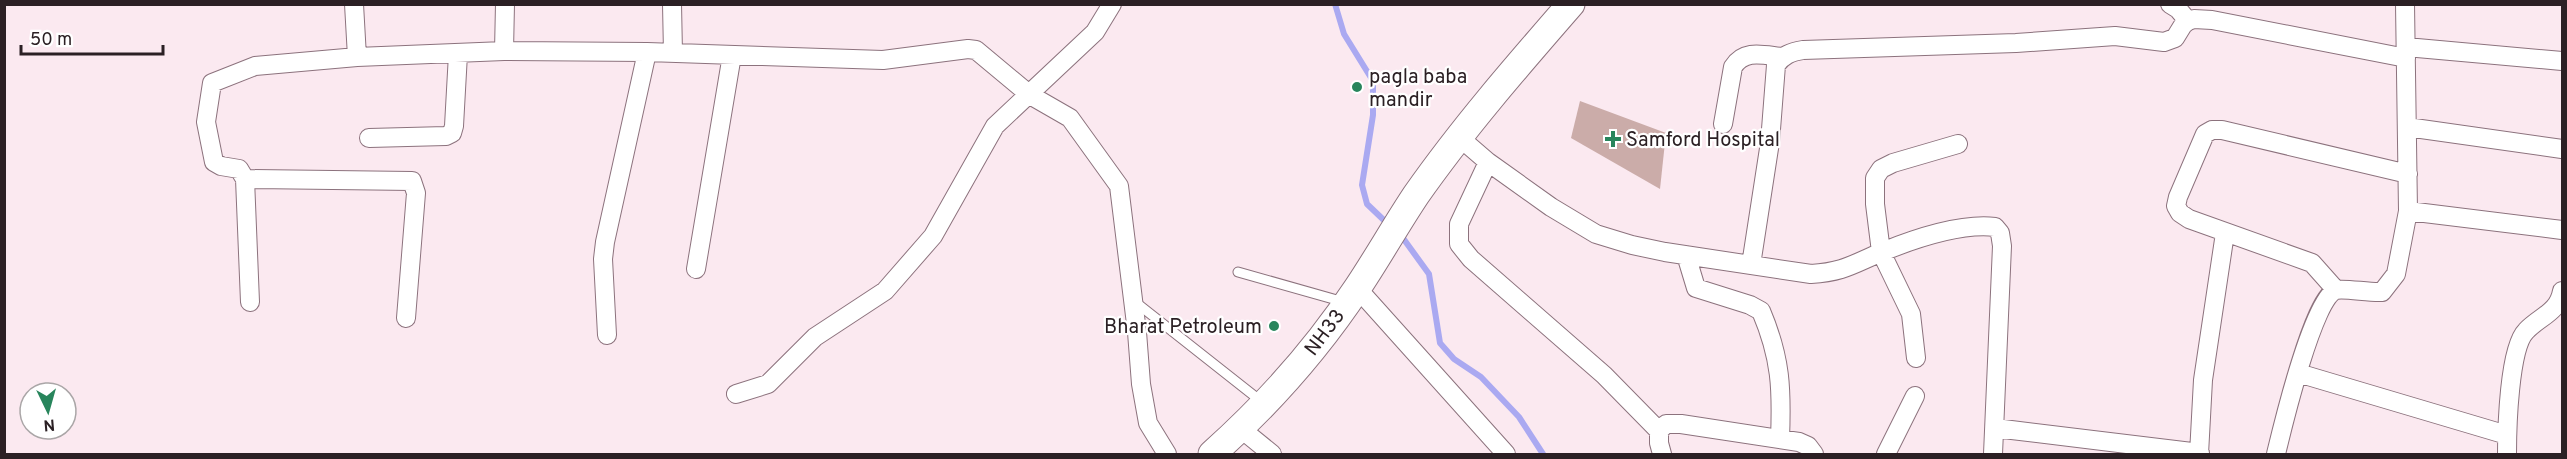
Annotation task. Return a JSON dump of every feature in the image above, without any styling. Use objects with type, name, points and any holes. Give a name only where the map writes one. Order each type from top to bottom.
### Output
[{"type":"main road","name":"NH33","points":[[1212,454],[1240,428],[1300,364],[1352,295],[1416,195],[1459,137],[1570,4]]},
{"type":"street","points":[[354,4],[357,57]]},
{"type":"street","points":[[504,51],[506,4]]},
{"type":"street","points":[[672,4],[673,53]]},
{"type":"street","points":[[736,394],[768,384],[815,337],[885,291],[933,236],[995,126],[1095,32],[1112,4]]},
{"type":"street","points":[[2170,4],[2178,9],[2188,21]]},
{"type":"street","points":[[2276,454],[2298,373],[2318,311],[2326,296],[2336,290],[2382,292],[2396,274],[2408,211],[2405,4]]},
{"type":"street","points":[[1723,124],[1733,67],[1738,59],[1746,54],[1781,57],[1803,50],[2016,43],[2115,36],[2164,42],[2175,38],[2183,25],[2194,18],[2406,53],[2562,60]]},
{"type":"street","points":[[250,302],[245,179],[239,169],[221,166],[212,158],[206,122],[212,83],[255,66],[357,57],[504,51],[647,52],[883,60],[968,49],[976,50],[1030,95],[1070,117],[1119,186],[1141,384],[1149,423],[1167,454]]},
{"type":"street","points":[[607,335],[605,242],[647,52]]},
{"type":"street","points":[[369,138],[446,136],[452,133],[458,54]]},
{"type":"street","points":[[696,268],[732,55]]},
{"type":"street","points":[[1751,265],[1770,142],[1776,65],[1781,57]]},
{"type":"street","points":[[2407,128],[2562,149]]},
{"type":"street","points":[[2336,290],[2312,263],[2189,219],[2180,213],[2176,206],[2199,144],[2205,134],[2212,130],[2408,174]]},
{"type":"street","points":[[1459,137],[1488,162],[1551,207],[1596,234],[1632,245],[1686,255],[1811,274],[1835,272],[1881,252],[1927,236],[1985,226],[1995,227],[2000,232],[2002,246],[1993,454]]},
{"type":"street","points":[[1916,358],[1911,314],[1881,252],[1875,178],[1881,169],[1893,163],[1958,144]]},
{"type":"street","points":[[1488,162],[1459,224],[1459,244],[1471,260],[1604,375],[1659,431],[1662,454]]},
{"type":"street","points":[[245,179],[412,181],[417,193],[406,318]]},
{"type":"street","points":[[2408,211],[2562,230]]},
{"type":"street","points":[[1995,428],[2200,454],[2203,380],[2225,232]]},
{"type":"street","points":[[1686,255],[1696,288],[1750,305],[1761,311],[1779,367],[1782,388],[1780,439]]},
{"type":"street","points":[[2507,454],[2515,349],[2525,331],[2556,308],[2562,291]]},
{"type":"street","points":[[1352,295],[1481,424],[1506,454]]},
{"type":"street","points":[[2298,373],[2507,435]]},
{"type":"street","points":[[1886,454],[1914,396]]},
{"type":"street","points":[[1659,431],[1666,424],[1681,424],[1780,439],[1808,446],[1814,454]]},
{"type":"street","points":[[1240,428],[1272,454]]},
{"type":"lane","points":[[1238,272],[1352,295]]},
{"type":"lane","points":[[1133,300],[1263,404]]},
{"type":"building","points":[[1580,101],[1666,133],[1660,189],[1571,138]]},
{"type":"waterway","points":[[1335,4],[1344,34],[1373,81],[1373,115],[1362,185],[1367,204],[1390,226]]},
{"type":"waterway","points":[[1400,234],[1429,274],[1440,343],[1454,359],[1481,377],[1519,417],[1543,454]]},
{"type":"place","name":"pagla baba mandir","points":[[1357,87]]},
{"type":"place","name":"Samford Hospital","points":[[1613,139]]},
{"type":"place","name":"Bharat Petroleum","points":[[1274,326]]}]
